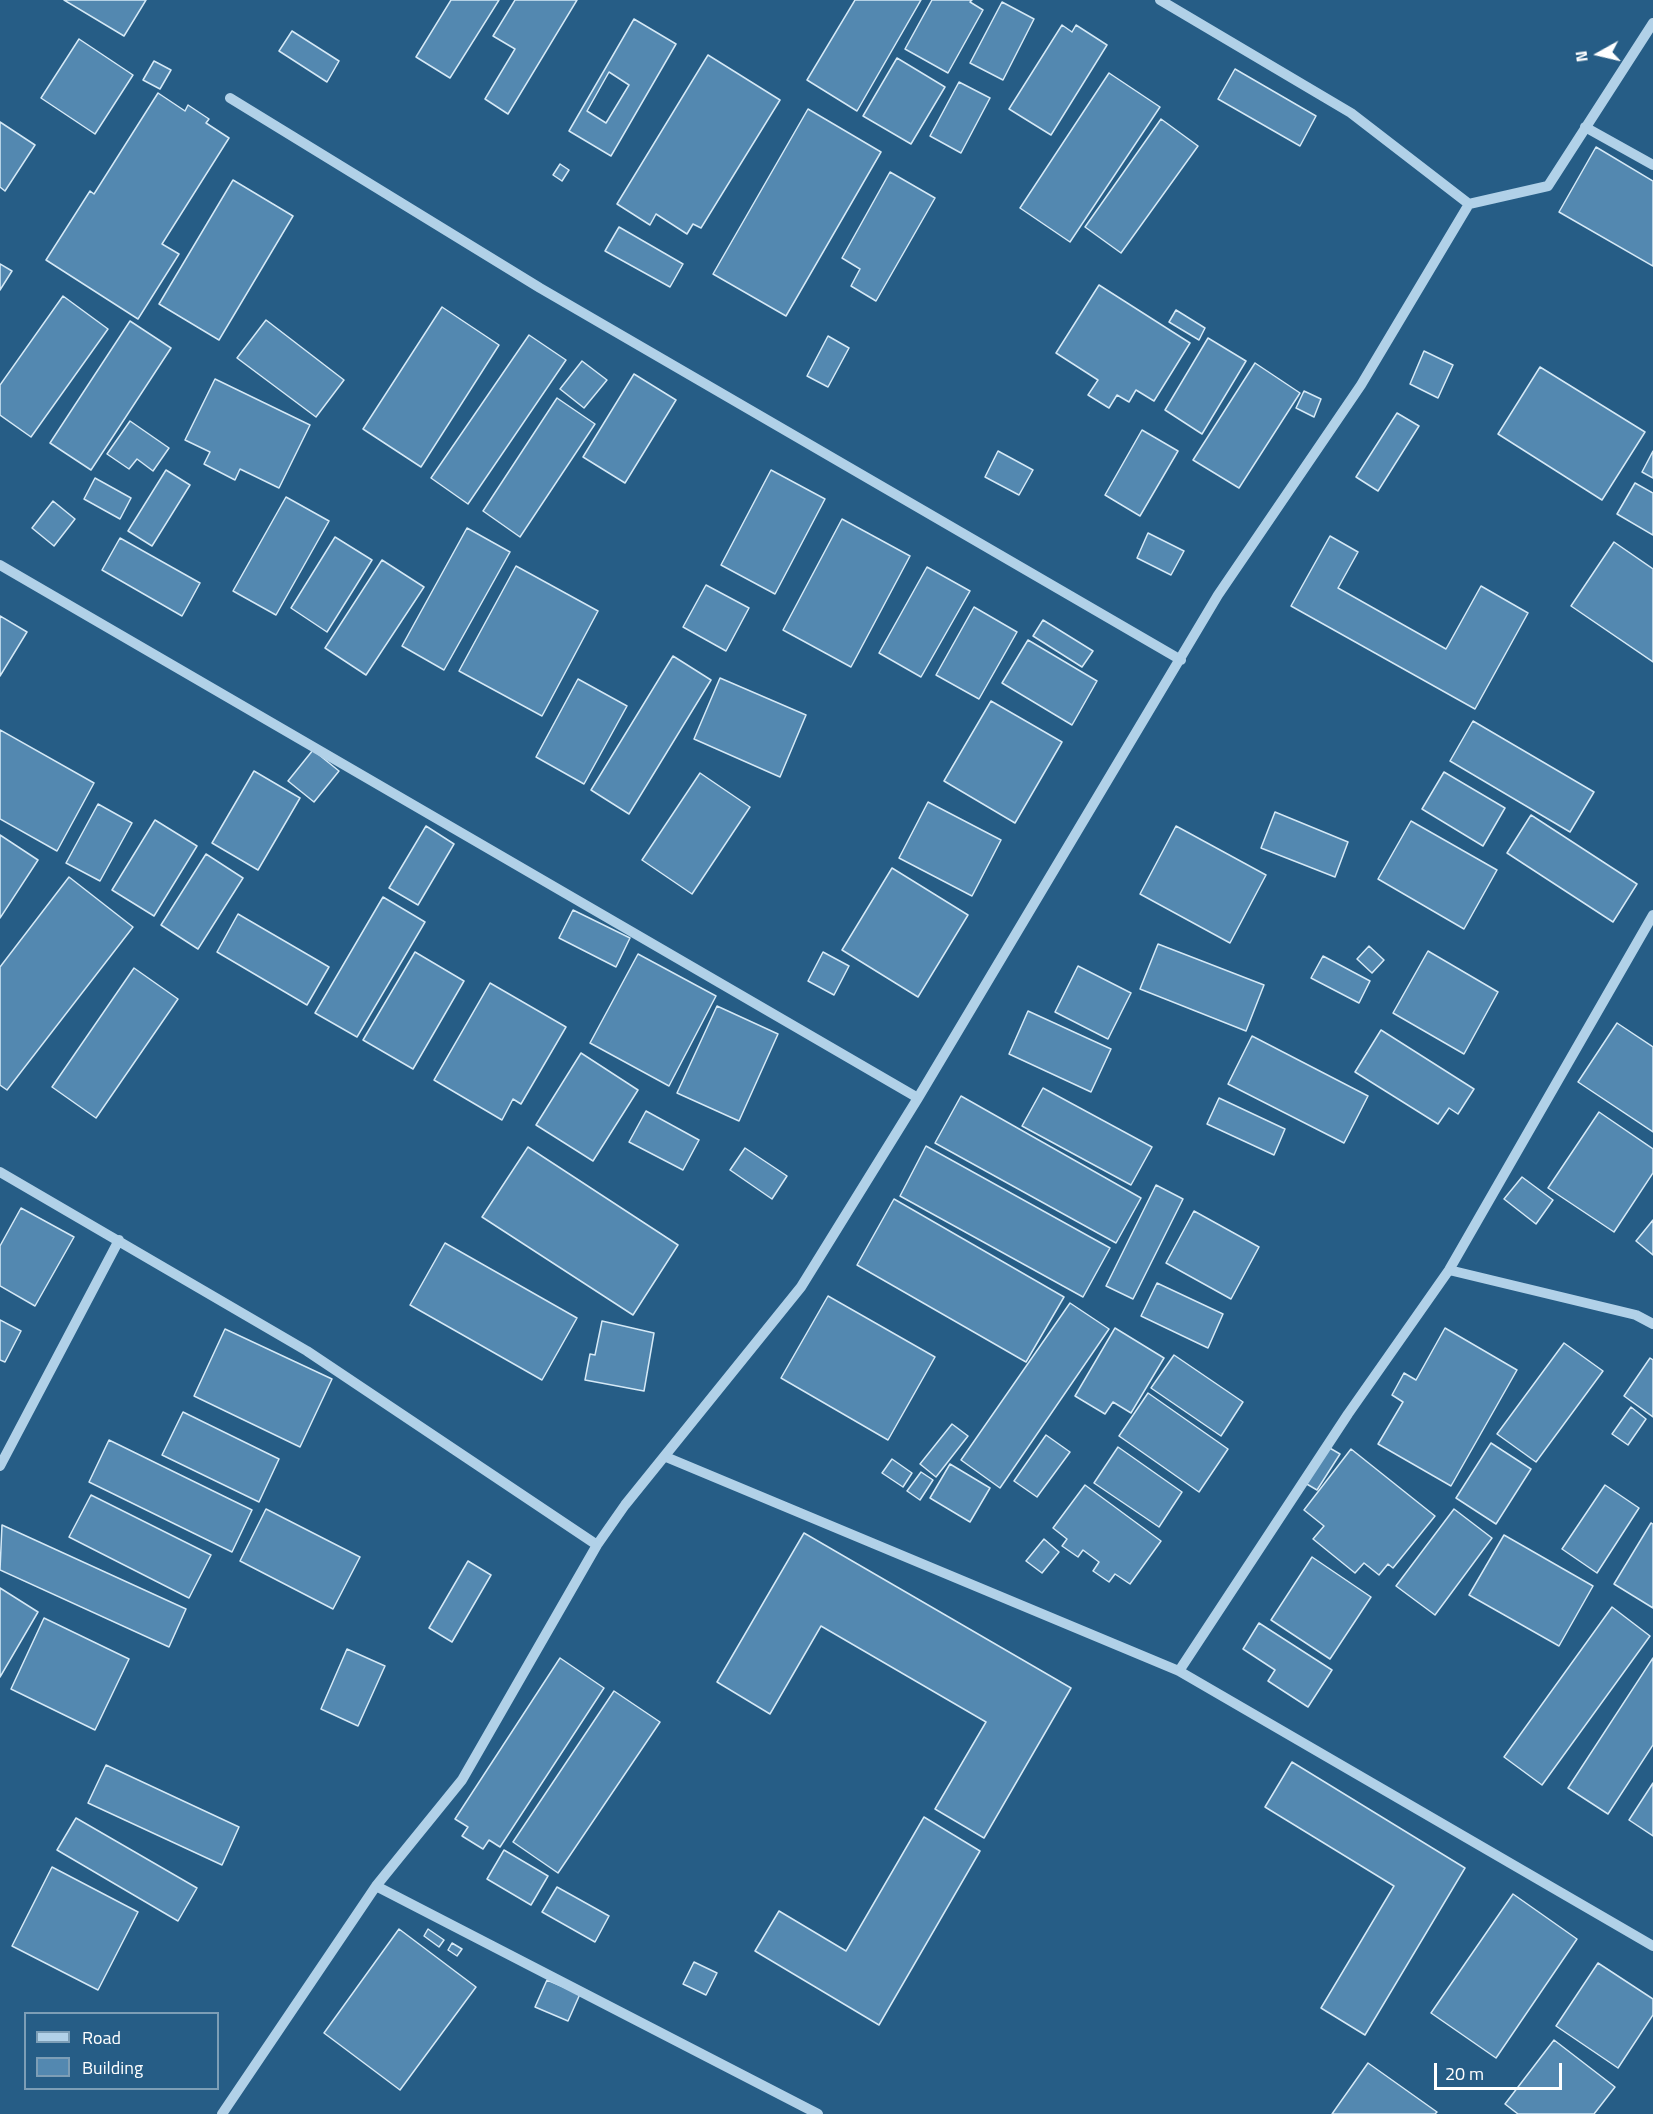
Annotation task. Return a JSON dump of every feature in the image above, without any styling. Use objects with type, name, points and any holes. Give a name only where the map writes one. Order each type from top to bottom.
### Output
[{"type":"street","points":[[1160,0],[1351,112],[1469,204]]},
{"type":"street","points":[[222,2114],[376,1886],[462,1780],[597,1545],[625,1505],[801,1287],[918,1098],[1218,595],[1361,385],[1469,204],[1548,186],[1653,23]]},
{"type":"street","points":[[230,99],[540,288],[677,365],[1181,660]]},
{"type":"street","points":[[1584,127],[1653,165]]},
{"type":"street","points":[[0,565],[918,1098]]},
{"type":"street","points":[[1179,1671],[1348,1414],[1449,1270],[1653,915]]},
{"type":"street","points":[[0,1172],[307,1351],[597,1545]]},
{"type":"street","points":[[0,1466],[119,1240]]},
{"type":"street","points":[[1449,1270],[1636,1315],[1653,1324]]},
{"type":"street","points":[[666,1457],[1179,1671],[1653,1946]]},
{"type":"street","points":[[376,1886],[818,2114]]},
{"type":"building","points":[[64,0],[146,0],[124,36]]},
{"type":"building","points":[[451,0],[499,0],[450,78],[416,57]]},
{"type":"building","points":[[515,0],[577,0],[508,114],[485,99],[515,49],[493,36]]},
{"type":"building","points":[[855,0],[921,0],[857,111],[807,80]]},
{"type":"building","points":[[932,0],[972,0],[970,2],[983,10],[948,73],[905,49]]},
{"type":"building","points":[[1002,2],[1034,19],[1003,80],[970,63]]},
{"type":"building","points":[[634,19],[676,44],[611,156],[569,131]],"holes":[[[609,72],[629,85],[606,123],[587,111]]]},
{"type":"building","points":[[1062,25],[1072,32],[1076,25],[1107,45],[1051,135],[1009,109]]},
{"type":"building","points":[[292,31],[339,61],[327,82],[279,51]]},
{"type":"building","points":[[79,39],[133,75],[95,134],[41,98]]},
{"type":"building","points":[[708,55],[780,100],[701,228],[693,224],[687,234],[656,214],[650,225],[617,204]]},
{"type":"building","points":[[897,58],[945,87],[911,144],[863,116]]},
{"type":"building","points":[[154,61],[171,70],[160,89],[143,80]]},
{"type":"building","points":[[1235,69],[1316,116],[1300,146],[1218,99]]},
{"type":"building","points":[[1109,73],[1160,107],[1070,242],[1020,208]]},
{"type":"building","points":[[959,82],[990,98],[961,153],[930,136]]},
{"type":"building","points":[[158,93],[185,111],[188,105],[209,119],[206,123],[229,138],[162,244],[179,254],[138,319],[46,260],[90,191],[94,194]]},
{"type":"building","points":[[808,109],[881,152],[786,316],[713,274]]},
{"type":"building","points":[[1161,119],[1198,146],[1121,253],[1085,227]]},
{"type":"building","points":[[0,122],[35,145],[5,191],[0,187]]},
{"type":"building","points":[[1596,147],[1653,181],[1653,266],[1559,212]]},
{"type":"building","points":[[560,164],[569,170],[562,181],[553,175]]},
{"type":"building","points":[[890,172],[935,198],[876,301],[851,286],[860,269],[842,258]]},
{"type":"building","points":[[233,180],[293,216],[219,340],[159,304]]},
{"type":"building","points":[[619,227],[683,264],[670,287],[605,251]]},
{"type":"building","points":[[0,264],[12,271],[0,290]]},
{"type":"building","points":[[1099,285],[1190,343],[1154,401],[1136,390],[1129,402],[1117,395],[1109,408],[1088,395],[1098,380],[1056,353]]},
{"type":"building","points":[[63,296],[108,329],[31,437],[0,415],[0,385]]},
{"type":"building","points":[[442,307],[499,345],[421,467],[363,429]]},
{"type":"building","points":[[1176,310],[1205,328],[1199,340],[1169,322]]},
{"type":"building","points":[[266,320],[344,380],[316,417],[237,358]]},
{"type":"building","points":[[130,321],[171,348],[91,470],[50,443]]},
{"type":"building","points":[[529,335],[566,360],[468,504],[431,478]]},
{"type":"building","points":[[828,336],[849,348],[828,387],[807,376]]},
{"type":"building","points":[[1208,338],[1246,361],[1202,434],[1165,410]]},
{"type":"building","points":[[1424,351],[1453,365],[1438,398],[1410,384]]},
{"type":"building","points":[[582,361],[607,380],[584,408],[560,389]]},
{"type":"building","points":[[1255,363],[1300,393],[1239,488],[1193,460]]},
{"type":"building","points":[[1540,367],[1645,432],[1602,500],[1498,434]]},
{"type":"building","points":[[634,374],[676,400],[625,483],[583,457]]},
{"type":"building","points":[[215,379],[310,425],[279,488],[240,469],[235,480],[204,464],[210,452],[185,440]]},
{"type":"building","points":[[1304,391],[1321,399],[1314,417],[1296,408]]},
{"type":"building","points":[[557,398],[595,424],[520,537],[483,511]]},
{"type":"building","points":[[1397,413],[1419,426],[1378,491],[1356,477]]},
{"type":"building","points":[[130,421],[169,448],[153,471],[137,459],[129,469],[107,454]]},
{"type":"building","points":[[1142,430],[1178,451],[1140,516],[1105,495]]},
{"type":"building","points":[[998,451],[1033,470],[1019,495],[985,477]]},
{"type":"building","points":[[1653,451],[1653,478],[1642,472]]},
{"type":"building","points":[[166,470],[190,485],[152,546],[128,531]]},
{"type":"building","points":[[771,470],[825,499],[775,594],[721,565]]},
{"type":"building","points":[[95,478],[131,498],[120,519],[84,499]]},
{"type":"building","points":[[1635,483],[1653,493],[1653,535],[1617,514]]},
{"type":"building","points":[[286,497],[329,521],[276,615],[233,591]]},
{"type":"building","points":[[53,501],[75,519],[54,546],[32,528]]},
{"type":"building","points":[[842,519],[910,556],[851,667],[783,630]]},
{"type":"building","points":[[467,528],[510,552],[444,670],[402,646]]},
{"type":"building","points":[[1148,533],[1184,551],[1171,575],[1137,558]]},
{"type":"building","points":[[1330,536],[1358,552],[1338,588],[1446,649],[1481,586],[1528,613],[1475,709],[1291,606]]},
{"type":"building","points":[[335,537],[372,560],[327,632],[291,608]]},
{"type":"building","points":[[120,538],[200,583],[182,616],[102,570]]},
{"type":"building","points":[[1614,542],[1653,569],[1653,662],[1571,606]]},
{"type":"building","points":[[382,560],[424,587],[366,675],[325,648]]},
{"type":"building","points":[[516,566],[598,611],[542,716],[459,671]]},
{"type":"building","points":[[927,567],[970,591],[921,677],[879,653]]},
{"type":"building","points":[[706,585],[749,608],[726,651],[683,627]]},
{"type":"building","points":[[974,607],[1017,632],[979,699],[936,675]]},
{"type":"building","points":[[0,616],[27,632],[0,676]]},
{"type":"building","points":[[1043,620],[1093,651],[1082,667],[1033,636]]},
{"type":"building","points":[[1028,640],[1097,681],[1072,725],[1002,683]]},
{"type":"building","points":[[673,656],[711,680],[629,814],[591,790]]},
{"type":"building","points":[[720,678],[806,715],[780,777],[694,739]]},
{"type":"building","points":[[578,679],[627,706],[584,784],[536,757]]},
{"type":"building","points":[[991,701],[1062,742],[1015,823],[944,781]]},
{"type":"building","points":[[1473,721],[1594,792],[1570,832],[1450,761]]},
{"type":"building","points":[[0,730],[94,783],[57,851],[0,819]]},
{"type":"building","points":[[313,750],[339,771],[314,802],[288,781]]},
{"type":"building","points":[[254,771],[300,798],[258,870],[212,843]]},
{"type":"building","points":[[1444,772],[1505,808],[1483,846],[1422,809]]},
{"type":"building","points":[[700,773],[750,807],[692,894],[642,860]]},
{"type":"building","points":[[928,802],[1001,840],[972,896],[899,858]]},
{"type":"building","points":[[98,804],[132,823],[100,881],[66,863]]},
{"type":"building","points":[[1275,812],[1348,842],[1335,877],[1261,848]]},
{"type":"building","points":[[1531,815],[1637,884],[1613,922],[1507,853]]},
{"type":"building","points":[[155,820],[197,846],[154,916],[112,890]]},
{"type":"building","points":[[1411,821],[1497,870],[1464,929],[1378,879]]},
{"type":"building","points":[[426,826],[454,844],[418,905],[389,888]]},
{"type":"building","points":[[1176,826],[1266,875],[1230,943],[1140,894]]},
{"type":"building","points":[[0,835],[38,860],[0,918]]},
{"type":"building","points":[[206,854],[243,878],[198,949],[161,925]]},
{"type":"building","points":[[892,868],[968,915],[918,997],[842,950]]},
{"type":"building","points":[[69,877],[133,927],[7,1090],[0,1085],[0,967]]},
{"type":"building","points":[[383,897],[425,922],[357,1037],[315,1013]]},
{"type":"building","points":[[573,910],[630,938],[616,967],[559,938]]},
{"type":"building","points":[[238,914],[329,967],[307,1005],[217,952]]},
{"type":"building","points":[[1158,944],[1264,985],[1246,1031],[1140,989]]},
{"type":"building","points":[[1369,946],[1384,960],[1372,973],[1357,959]]},
{"type":"building","points":[[1428,951],[1498,992],[1464,1054],[1393,1013]]},
{"type":"building","points":[[415,952],[464,981],[413,1069],[363,1040]]},
{"type":"building","points":[[823,952],[849,966],[834,995],[808,981]]},
{"type":"building","points":[[638,954],[716,996],[669,1086],[590,1043]]},
{"type":"building","points":[[1323,956],[1370,981],[1359,1003],[1311,978]]},
{"type":"building","points":[[1078,966],[1131,993],[1108,1039],[1055,1012]]},
{"type":"building","points":[[134,968],[178,999],[96,1118],[52,1087]]},
{"type":"building","points":[[490,983],[566,1027],[521,1104],[513,1099],[502,1120],[434,1080]]},
{"type":"building","points":[[717,1006],[778,1034],[739,1121],[677,1093]]},
{"type":"building","points":[[1028,1011],[1111,1049],[1091,1092],[1009,1054]]},
{"type":"building","points":[[1617,1023],[1653,1047],[1653,1132],[1578,1082]]},
{"type":"building","points":[[1381,1030],[1474,1089],[1458,1114],[1449,1108],[1438,1124],[1355,1072]]},
{"type":"building","points":[[1252,1036],[1368,1096],[1344,1143],[1228,1084]]},
{"type":"building","points":[[581,1053],[638,1090],[593,1161],[536,1125]]},
{"type":"building","points":[[1043,1088],[1152,1147],[1131,1185],[1022,1126]]},
{"type":"building","points":[[961,1096],[1141,1198],[1116,1243],[935,1143]]},
{"type":"building","points":[[1219,1098],[1285,1129],[1274,1155],[1207,1124]]},
{"type":"building","points":[[646,1111],[699,1140],[683,1170],[629,1142]]},
{"type":"building","points":[[1599,1112],[1653,1149],[1653,1173],[1614,1232],[1548,1188]]},
{"type":"building","points":[[926,1146],[1110,1248],[1083,1297],[900,1196]]},
{"type":"building","points":[[528,1147],[678,1245],[633,1315],[482,1217]]},
{"type":"building","points":[[745,1148],[787,1176],[772,1199],[730,1170]]},
{"type":"building","points":[[1522,1177],[1553,1200],[1536,1224],[1504,1199]]},
{"type":"building","points":[[1156,1185],[1183,1199],[1133,1299],[1106,1286]]},
{"type":"building","points":[[894,1199],[1064,1297],[1026,1362],[857,1265]]},
{"type":"building","points":[[21,1208],[74,1237],[35,1306],[0,1286],[0,1246]]},
{"type":"building","points":[[1194,1211],[1259,1247],[1231,1299],[1166,1263]]},
{"type":"building","points":[[1653,1220],[1653,1255],[1636,1241]]},
{"type":"building","points":[[445,1243],[577,1318],[542,1380],[410,1305]]},
{"type":"building","points":[[1157,1283],[1223,1314],[1208,1348],[1141,1316]]},
{"type":"building","points":[[828,1296],[935,1357],[888,1440],[781,1378]]},
{"type":"building","points":[[1070,1303],[1109,1329],[1000,1488],[961,1460]]},
{"type":"building","points":[[0,1320],[21,1331],[5,1362],[0,1360]]},
{"type":"building","points":[[602,1321],[654,1333],[644,1391],[585,1380],[590,1354],[595,1355]]},
{"type":"building","points":[[1115,1328],[1164,1358],[1131,1413],[1113,1402],[1105,1414],[1075,1396]]},
{"type":"building","points":[[1445,1328],[1517,1370],[1451,1486],[1378,1444],[1403,1402],[1392,1395],[1404,1373],[1416,1380]]},
{"type":"building","points":[[225,1329],[332,1379],[300,1447],[194,1396]]},
{"type":"building","points":[[1564,1343],[1603,1371],[1536,1462],[1497,1434]]},
{"type":"building","points":[[1174,1355],[1243,1402],[1221,1436],[1151,1388]]},
{"type":"building","points":[[1650,1358],[1653,1360],[1653,1417],[1624,1396]]},
{"type":"building","points":[[1148,1393],[1228,1449],[1199,1492],[1119,1436]]},
{"type":"building","points":[[1631,1407],[1646,1419],[1628,1445],[1612,1434]]},
{"type":"building","points":[[183,1412],[279,1459],[259,1502],[162,1455]]},
{"type":"building","points":[[952,1424],[968,1436],[936,1477],[920,1464]]},
{"type":"building","points":[[1046,1435],[1070,1452],[1037,1497],[1014,1481]]},
{"type":"building","points":[[109,1440],[252,1510],[232,1552],[89,1482]]},
{"type":"building","points":[[1491,1443],[1531,1469],[1496,1524],[1456,1498]]},
{"type":"building","points":[[1118,1447],[1182,1492],[1159,1527],[1094,1483]]},
{"type":"building","points":[[1328,1447],[1340,1454],[1317,1490],[1305,1483]]},
{"type":"building","points":[[1351,1449],[1435,1516],[1393,1568],[1388,1564],[1379,1575],[1364,1563],[1355,1573],[1313,1539],[1324,1526],[1304,1510]]},
{"type":"building","points":[[892,1459],[912,1473],[903,1487],[882,1473]]},
{"type":"building","points":[[950,1464],[990,1488],[970,1522],[930,1498]]},
{"type":"building","points":[[921,1472],[933,1480],[920,1500],[907,1491]]},
{"type":"building","points":[[1085,1485],[1161,1541],[1130,1584],[1115,1574],[1109,1582],[1093,1571],[1099,1562],[1083,1550],[1078,1557],[1062,1546],[1067,1539],[1053,1528]]},
{"type":"building","points":[[1605,1485],[1639,1508],[1597,1573],[1562,1549]]},
{"type":"building","points":[[91,1495],[211,1555],[189,1598],[69,1537]]},
{"type":"building","points":[[266,1509],[360,1557],[333,1609],[240,1561]]},
{"type":"building","points":[[1454,1509],[1492,1538],[1435,1615],[1396,1586]]},
{"type":"building","points":[[1651,1523],[1653,1524],[1653,1608],[1614,1584]]},
{"type":"building","points":[[2,1525],[186,1609],[169,1647],[0,1570]]},
{"type":"building","points":[[804,1533],[1071,1688],[984,1838],[935,1809],[986,1722],[821,1626],[770,1714],[717,1682]]},
{"type":"building","points":[[1504,1535],[1593,1586],[1559,1646],[1469,1595]]},
{"type":"building","points":[[1044,1539],[1059,1552],[1042,1573],[1026,1561]]},
{"type":"building","points":[[1312,1557],[1371,1597],[1330,1659],[1271,1620]]},
{"type":"building","points":[[468,1561],[491,1575],[452,1642],[429,1628]]},
{"type":"building","points":[[0,1588],[38,1612],[0,1677]]},
{"type":"building","points":[[1612,1607],[1650,1636],[1542,1785],[1504,1757]]},
{"type":"building","points":[[44,1618],[129,1659],[95,1730],[11,1689]]},
{"type":"building","points":[[1259,1623],[1332,1670],[1308,1707],[1268,1681],[1275,1670],[1243,1649]]},
{"type":"building","points":[[347,1649],[385,1666],[358,1726],[321,1709]]},
{"type":"building","points":[[560,1658],[604,1688],[500,1847],[489,1840],[483,1849],[462,1836],[468,1827],[455,1819]]},
{"type":"building","points":[[1653,1658],[1653,1745],[1608,1814],[1568,1788]]},
{"type":"building","points":[[614,1691],[660,1722],[558,1873],[513,1842]]},
{"type":"building","points":[[1292,1762],[1465,1868],[1365,2035],[1321,2008],[1394,1886],[1265,1807]]},
{"type":"building","points":[[106,1765],[239,1827],[222,1865],[88,1803]]},
{"type":"building","points":[[1653,1783],[1653,1836],[1629,1820]]},
{"type":"building","points":[[924,1817],[980,1851],[879,2025],[755,1951],[779,1911],[846,1951]]},
{"type":"building","points":[[76,1818],[197,1888],[178,1921],[57,1850]]},
{"type":"building","points":[[504,1850],[548,1876],[531,1905],[487,1879]]},
{"type":"building","points":[[52,1867],[138,1912],[98,1990],[12,1946]]},
{"type":"building","points":[[557,1887],[609,1916],[595,1942],[542,1912]]},
{"type":"building","points":[[1513,1894],[1577,1939],[1496,2058],[1431,2013]]},
{"type":"building","points":[[399,1929],[476,1987],[400,2090],[324,2033]]},
{"type":"building","points":[[428,1929],[444,1940],[439,1947],[424,1936]]},
{"type":"building","points":[[452,1943],[462,1949],[457,1956],[448,1950]]},
{"type":"building","points":[[694,1962],[717,1973],[706,1995],[683,1984]]},
{"type":"building","points":[[1598,1963],[1653,1999],[1653,2015],[1618,2068],[1556,2026]]},
{"type":"building","points":[[547,1980],[580,1994],[568,2021],[535,2007]]},
{"type":"building","points":[[1554,2040],[1615,2087],[1594,2114],[1518,2114],[1505,2104]]},
{"type":"building","points":[[1368,2063],[1437,2112],[1435,2114],[1332,2114]]}]
